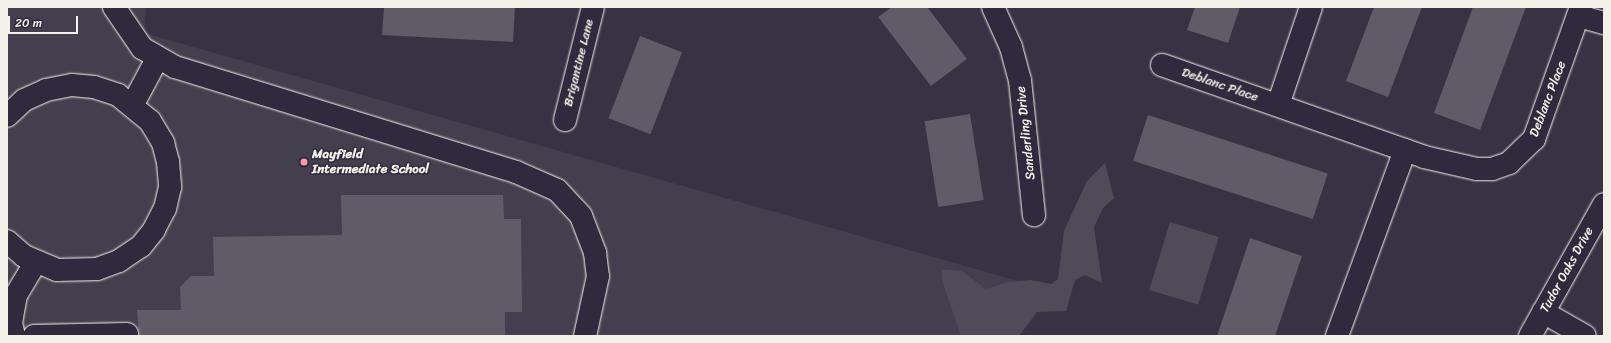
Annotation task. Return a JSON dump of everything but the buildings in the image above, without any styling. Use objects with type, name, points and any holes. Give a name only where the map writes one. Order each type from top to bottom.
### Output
[{"type":"street","points":[[114,7],[142,48],[157,59],[202,77],[523,175],[557,190],[581,216],[595,253],[598,276],[585,336]]},
{"type":"street","name":"Brigantine Lane","points":[[565,120],[593,7]]},
{"type":"street","name":"Sanderling Drive","points":[[993,7],[1011,47],[1020,80],[1034,215]]},
{"type":"street","points":[[1278,105],[1311,7]]},
{"type":"street","name":"Deblanc Place","points":[[1162,65],[1405,150],[1476,169],[1510,162],[1522,154],[1534,139],[1580,11],[1604,23]]},
{"type":"street","points":[[133,104],[157,59]]},
{"type":"street","points":[[7,116],[24,100],[46,90],[72,85],[94,87],[118,95],[133,104],[150,121],[163,143],[168,162],[170,187],[165,208],[154,230],[141,246],[119,261],[98,269],[57,270],[35,262],[7,241]]},
{"type":"street","points":[[1337,336],[1405,150]]},
{"type":"street","name":"Tudor Oaks Drive","points":[[1530,336],[1604,204]]},
{"type":"street","points":[[14,336],[11,323],[16,295],[35,262]]},
{"type":"street","points":[[1543,312],[1585,336]]},
{"type":"street","points":[[34,336],[127,334]]},
{"type":"shaded area","name":"Mayfield Intermediate School","points":[[7,7],[146,7],[144,33],[1057,292],[1003,336],[7,336]]},
{"type":"shaded area","points":[[1105,163],[1114,198],[1103,208],[1094,227],[1102,283],[1085,275],[1075,280],[1066,311],[1037,312],[1019,336],[961,336],[942,280],[942,269],[962,271],[986,289],[1008,282],[1031,280],[1051,284],[1058,279],[1064,231],[1087,181]]},
{"type":"shaded area","points":[[1170,222],[1219,237],[1198,305],[1149,290]]},
{"type":"place","name":"Mayfield Intermediate School","points":[[304,162]]}]
